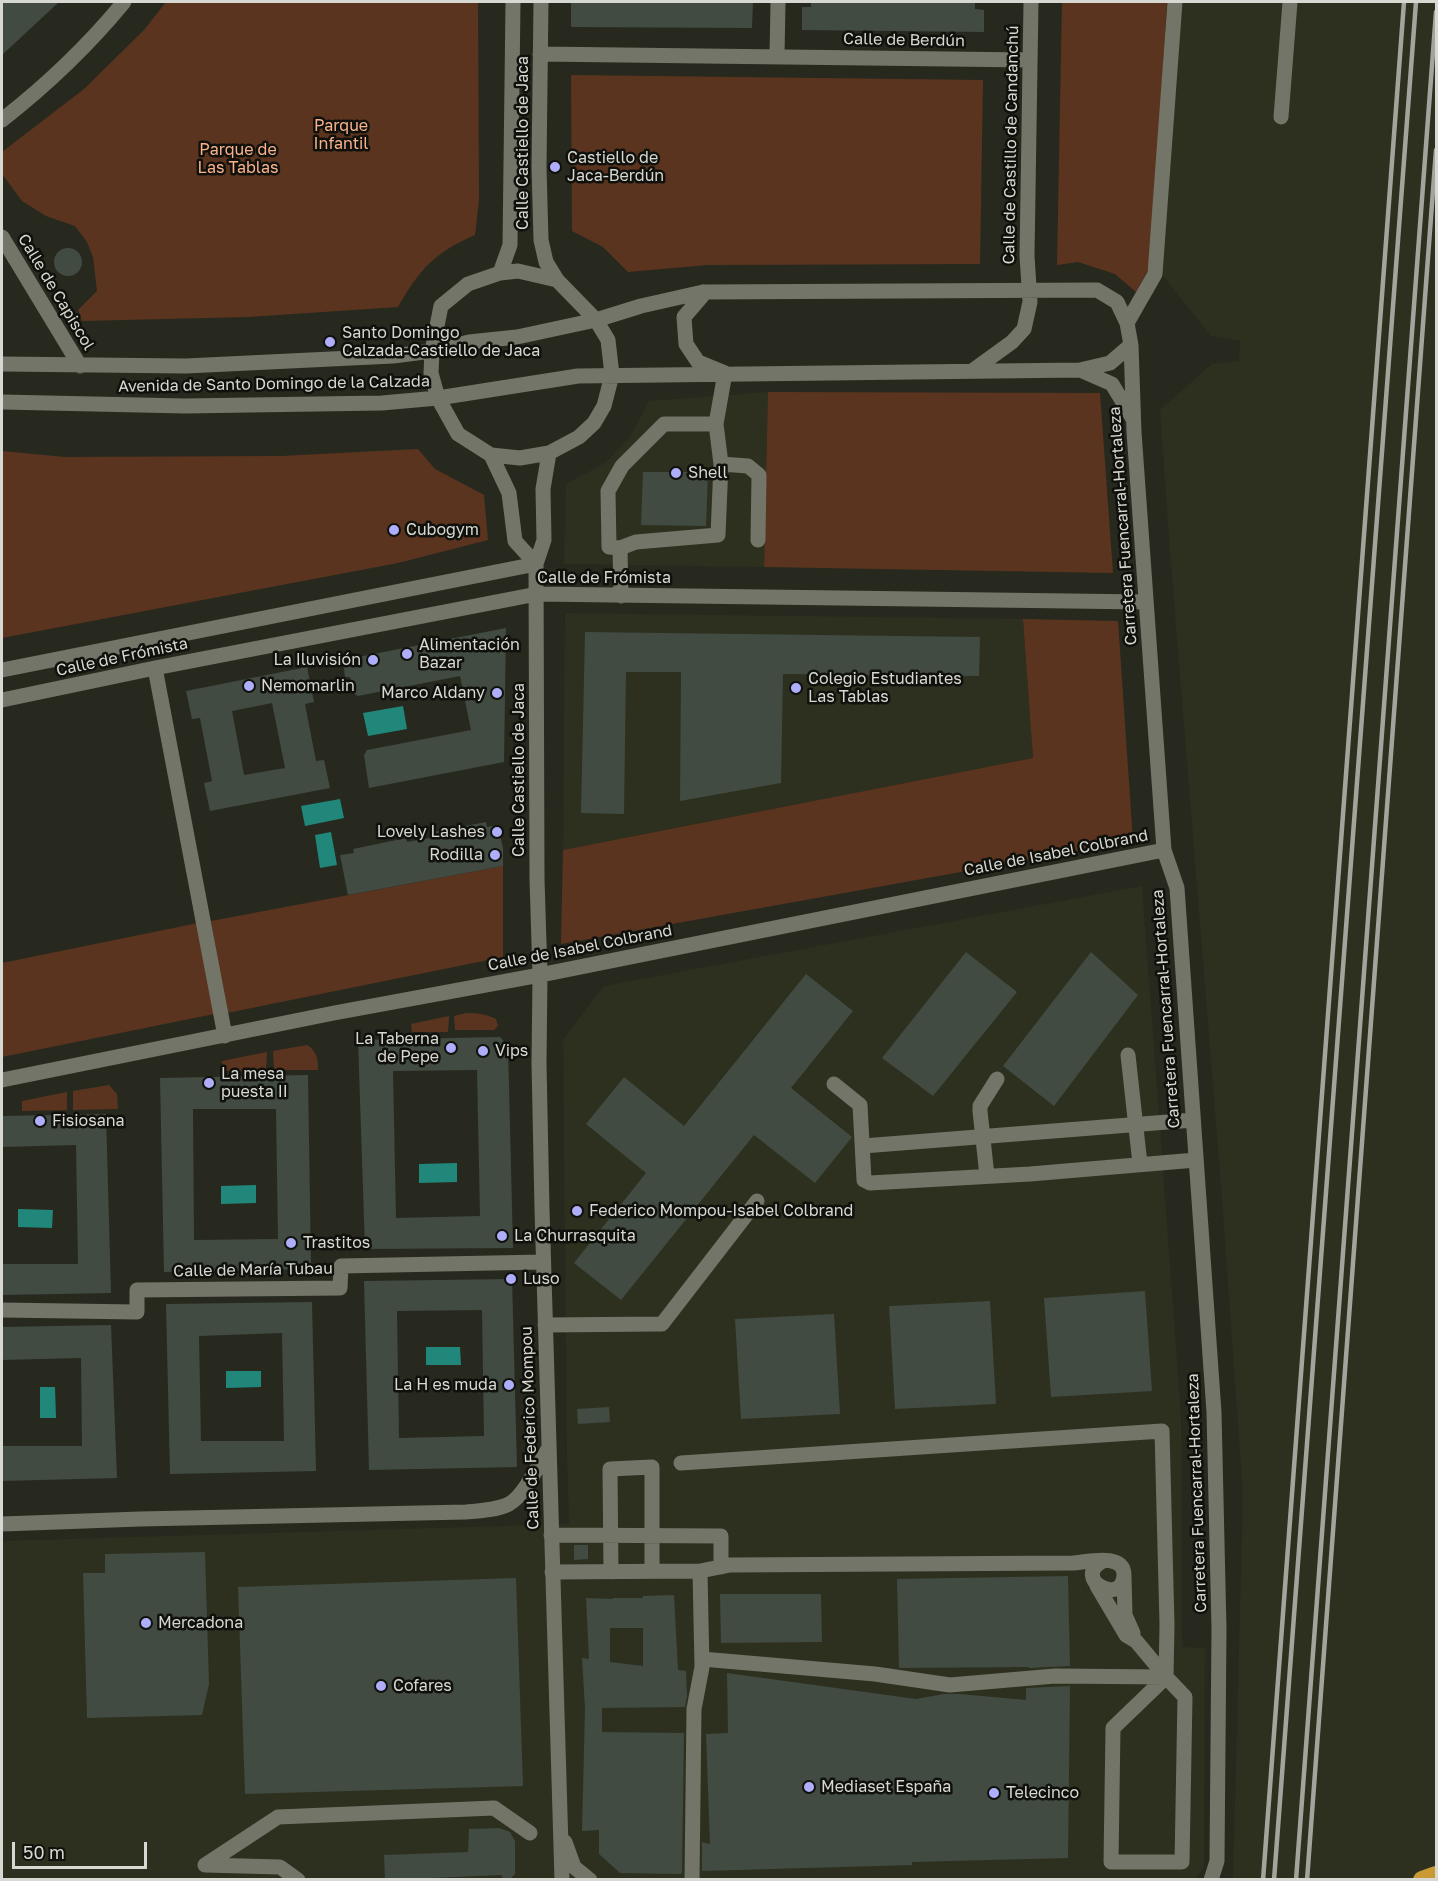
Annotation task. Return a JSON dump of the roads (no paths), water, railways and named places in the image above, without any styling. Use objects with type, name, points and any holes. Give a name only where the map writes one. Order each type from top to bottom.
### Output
[{"type":"highway","points":[[1422,1880],[1437,1875]]},
{"type":"street","points":[[2,120],[44,86],[95,37],[124,2]]},
{"type":"street","name":"Calle Castiello de Jaca","points":[[500,273],[510,245],[513,2]]},
{"type":"street","name":"Calle Castiello de Jaca","points":[[541,2],[540,231],[546,262],[557,280],[596,320],[608,340],[612,375],[604,406],[594,423],[579,437],[549,453],[520,458],[491,455],[458,434],[438,398],[431,373],[432,351],[441,306],[468,284],[500,273],[518,271],[557,280]]},
{"type":"street","points":[[777,56],[778,2]]},
{"type":"street","name":"Calle de Castillo de Candanchú","points":[[1029,289],[1027,256],[1031,2]]},
{"type":"street","points":[[1127,323],[1155,274],[1175,2]]},
{"type":"street","points":[[1281,117],[1290,2]]},
{"type":"street","name":"Calle de Berdún","points":[[540,54],[1030,60]]},
{"type":"street","name":"Calle de Capiscol","points":[[2,237],[80,366]]},
{"type":"street","points":[[972,371],[1012,342],[1024,328],[1030,302],[1029,289]]},
{"type":"street","name":"Carretera Fuencarral-Hortaleza","points":[[1029,289],[1097,290],[1117,302],[1127,323],[1131,345],[1145,603],[1164,850],[1177,888],[1214,1412],[1219,1629],[1217,1861],[1211,1880]]},
{"type":"street","name":"Avenida de Santo Domingo de la Calzada","points":[[2,364],[186,366],[328,360],[432,351],[469,342],[517,337],[596,320],[641,306],[703,292],[1029,289]]},
{"type":"street","name":"Avenida de Santo Domingo de la Calzada","points":[[703,292],[684,317],[686,344],[698,362],[725,373]]},
{"type":"street","name":"Avenida de Santo Domingo de la Calzada","points":[[2,402],[185,406],[382,403],[438,398],[578,376],[1080,370],[1110,363],[1131,345]]},
{"type":"street","name":"Avenida de Santo Domingo de la Calzada","points":[[1080,370],[1112,384],[1134,422]]},
{"type":"street","points":[[716,424],[664,424],[622,466],[608,491],[609,547],[620,548],[636,542],[718,535],[721,464],[716,424],[725,373]]},
{"type":"street","name":"Calle Castiello de Jaca","points":[[540,975],[537,879],[536,564],[544,540],[543,489],[549,453]]},
{"type":"street","points":[[491,455],[509,493],[515,541],[536,564]]},
{"type":"street","points":[[721,464],[748,466],[759,475],[758,540]]},
{"type":"street","points":[[620,548],[621,596]]},
{"type":"street","name":"Calle de Frómista","points":[[2,670],[536,564]]},
{"type":"street","name":"Calle de Frómista","points":[[2,700],[537,594],[1145,603]]},
{"type":"street","points":[[155,668],[225,1036]]},
{"type":"street","name":"Calle de Isabel Colbrand","points":[[2,1080],[334,1012],[540,975],[1164,850]]},
{"type":"street","name":"Calle de Federico Mompou","points":[[540,975],[539,1063],[544,1325],[562,1880]]},
{"type":"street","points":[[1128,1055],[1140,1164]]},
{"type":"street","points":[[987,1176],[980,1106],[997,1079]]},
{"type":"street","points":[[834,1084],[860,1105],[864,1180],[870,1183],[1196,1160]]},
{"type":"street","points":[[863,1146],[1193,1120]]},
{"type":"street","points":[[544,1325],[662,1324],[757,1201]]},
{"type":"street","name":"Calle de María Tubau","points":[[2,1310],[137,1312],[137,1290],[340,1288],[341,1266],[543,1262]]},
{"type":"street","points":[[681,1463],[1162,1431],[1167,1625],[1166,1677],[1113,1728],[1111,1862],[1182,1862],[1185,1697],[1166,1677],[1136,1641],[1125,1615],[1124,1576],[1121,1567],[1113,1560],[1098,1572]]},
{"type":"street","points":[[2,1524],[466,1512],[488,1509],[509,1504],[529,1479],[548,1448]]},
{"type":"street","points":[[611,1572],[610,1469],[652,1467],[652,1571]]},
{"type":"street","points":[[551,1535],[721,1536],[721,1567]]},
{"type":"street","points":[[552,1572],[700,1571],[741,1565],[1073,1563],[1098,1572],[1106,1590],[1120,1585],[1124,1576]]},
{"type":"street","points":[[692,1880],[694,1709],[702,1659],[700,1571]]},
{"type":"street","points":[[1098,1572],[1126,1635],[1136,1641]]},
{"type":"street","points":[[702,1659],[875,1674],[951,1685],[1055,1676],[1166,1677]]},
{"type":"street","points":[[298,1880],[280,1867],[205,1865],[278,1817],[494,1808],[530,1833]]},
{"type":"street","points":[[561,1831],[574,1867],[590,1880]]},
{"type":"water","points":[[403,706],[407,729],[368,736],[363,713]]},
{"type":"water","points":[[340,799],[344,818],[305,826],[301,806]]},
{"type":"water","points":[[331,832],[337,865],[320,868],[315,835]]},
{"type":"water","points":[[457,1163],[457,1182],[419,1183],[419,1164]]},
{"type":"water","points":[[256,1185],[256,1203],[221,1204],[221,1186]]},
{"type":"water","points":[[18,1209],[53,1210],[52,1228],[18,1227]]},
{"type":"water","points":[[426,1347],[460,1347],[461,1365],[426,1365]]},
{"type":"water","points":[[226,1371],[261,1371],[261,1387],[226,1388]]},
{"type":"water","points":[[40,1387],[55,1387],[56,1418],[40,1418]]},
{"type":"railway","points":[[1263,1880],[1404,2]]},
{"type":"railway","points":[[1274,1880],[1416,2]]},
{"type":"railway","points":[[1296,1880],[1436,12]]},
{"type":"railway","points":[[1307,1880],[1436,150]]},
{"type":"place","name":"Castiello de Jaca-Berdún","points":[[555,167]]},
{"type":"place","name":"Santo Domingo Calzada-Castiello de Jaca","points":[[330,342]]},
{"type":"place","name":"Shell","points":[[676,473]]},
{"type":"place","name":"Cubogym","points":[[394,530]]},
{"type":"place","name":"Alimentación Bazar","points":[[407,654]]},
{"type":"place","name":"La Iluvisión","points":[[373,660]]},
{"type":"place","name":"Nemomarlin","points":[[249,686]]},
{"type":"place","name":"Colegio Estudiantes Las Tablas","points":[[796,688]]},
{"type":"place","name":"Marco Aldany","points":[[497,693]]},
{"type":"place","name":"Lovely Lashes","points":[[497,832]]},
{"type":"place","name":"Rodilla","points":[[495,855]]},
{"type":"place","name":"La Taberna de Pepe","points":[[451,1048]]},
{"type":"place","name":"Vips","points":[[483,1051]]},
{"type":"place","name":"La mesa puesta II","points":[[209,1083]]},
{"type":"place","name":"Fisiosana","points":[[40,1121]]},
{"type":"place","name":"Federico Mompou-Isabel Colbrand","points":[[577,1211]]},
{"type":"place","name":"La Churrasquita","points":[[502,1236]]},
{"type":"place","name":"Trastitos","points":[[291,1243]]},
{"type":"place","name":"Luso","points":[[511,1279]]},
{"type":"place","name":"La H es muda","points":[[509,1385]]},
{"type":"place","name":"Mercadona","points":[[146,1623]]},
{"type":"place","name":"Cofares","points":[[381,1686]]},
{"type":"place","name":"Mediaset España","points":[[809,1787]]},
{"type":"place","name":"Telecinco","points":[[994,1793]]},
{"type":"park label","name":"Parque Infantil","points":[[341,135]]},
{"type":"park label","name":"Parque de Las Tablas","points":[[238,159]]}]
